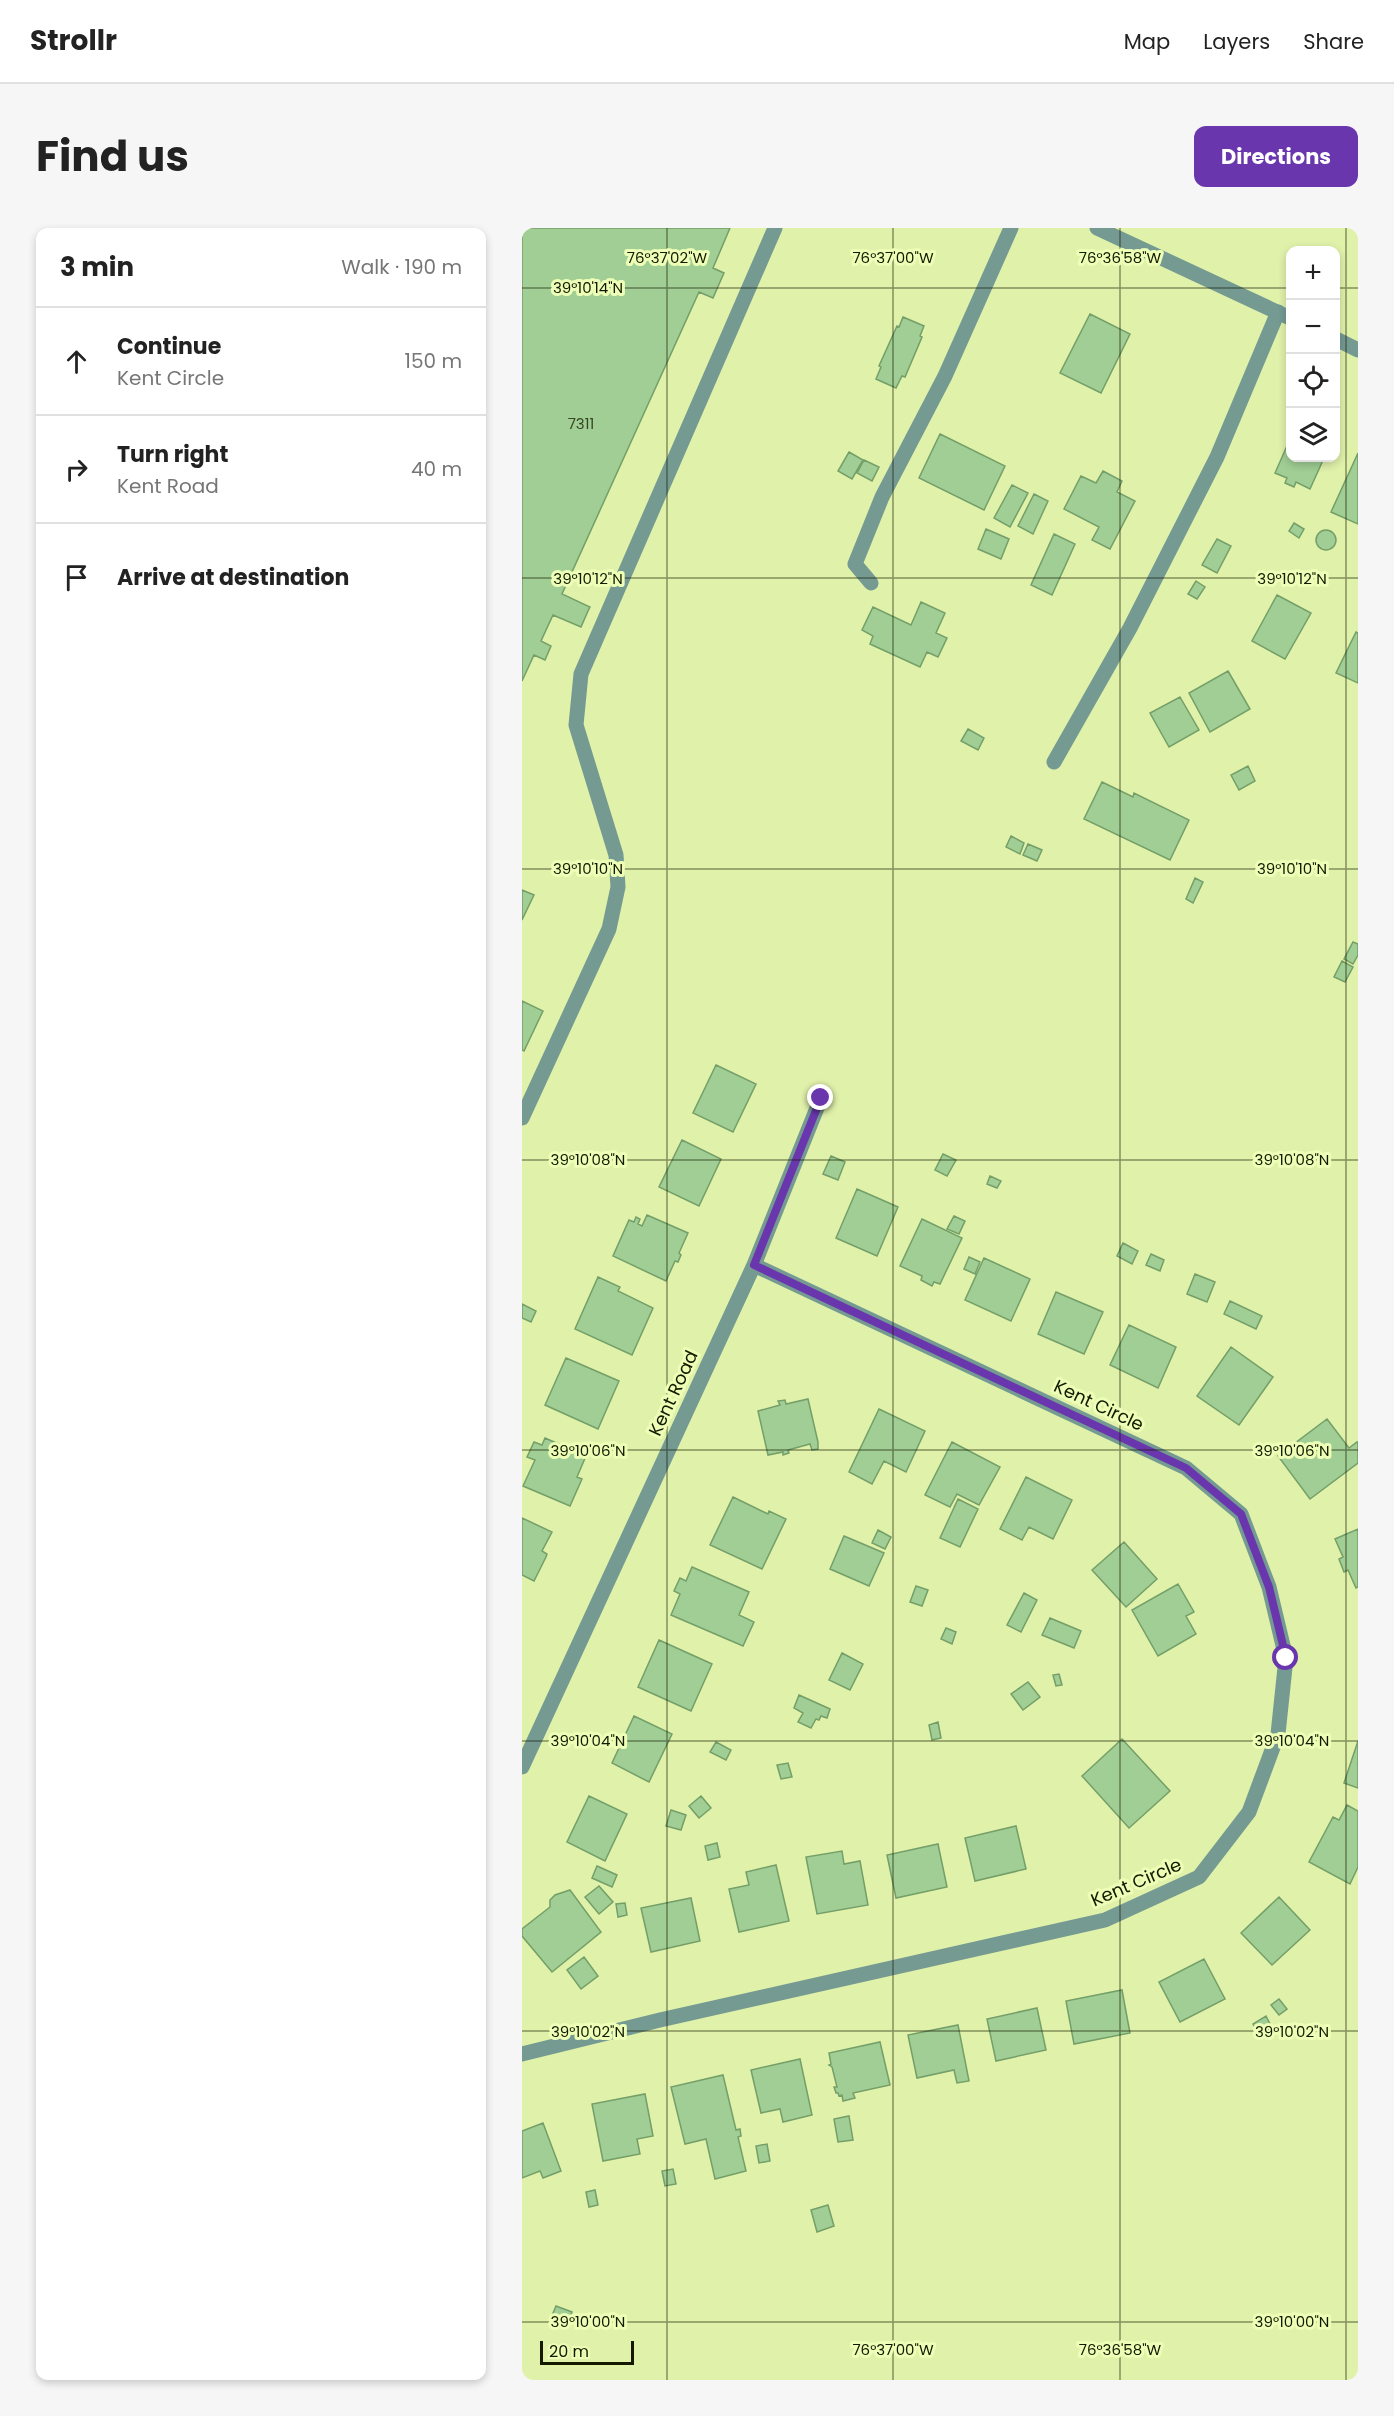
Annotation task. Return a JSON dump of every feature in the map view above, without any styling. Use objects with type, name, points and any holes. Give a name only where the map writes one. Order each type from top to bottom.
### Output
[{"type":"street","points":[[522,1118],[609,929],[618,887],[616,855],[576,725],[581,674],[775,228]]},
{"type":"street","points":[[870,583],[855,564],[882,497],[945,376],[1011,228]]},
{"type":"street","points":[[1054,762],[1130,628],[1217,457],[1284,315],[1097,228]]},
{"type":"street","points":[[1340,341],[1358,350]]},
{"type":"street","name":"Kent Road","points":[[522,1767],[754,1265],[821,1098]]},
{"type":"street","name":"Kent Circle","points":[[522,2054],[660,2020],[1106,1920],[1199,1877],[1249,1812],[1278,1734],[1286,1658],[1269,1587],[1241,1514],[1186,1468],[754,1265]]},
{"type":"building","points":[[522,228],[730,228],[713,268],[724,273],[713,298],[699,292],[562,594],[590,607],[581,627],[553,615],[541,641],[551,646],[545,660],[534,655],[522,681]]},
{"type":"building","points":[[1090,314],[1130,334],[1101,393],[1060,373]]},
{"type":"building","points":[[903,317],[924,326],[920,336],[922,337],[905,377],[902,376],[896,388],[876,379],[881,367],[879,366]]},
{"type":"building","points":[[940,434],[1005,466],[984,510],[919,478]]},
{"type":"building","points":[[1286,448],[1286,462],[1322,462],[1310,489],[1296,482],[1294,487],[1285,483],[1287,478],[1275,473]]},
{"type":"building","points":[[849,452],[863,460],[852,479],[838,471]]},
{"type":"building","points":[[1358,453],[1358,524],[1331,512]]},
{"type":"building","points":[[864,460],[879,467],[872,481],[857,473]]},
{"type":"building","points":[[1103,471],[1122,481],[1117,492],[1135,501],[1110,549],[1092,540],[1099,527],[1064,509],[1081,476],[1096,483]]},
{"type":"building","points":[[1012,485],[1028,493],[1010,527],[994,518]]},
{"type":"building","points":[[1034,494],[1048,501],[1033,534],[1018,526]]},
{"type":"building","points":[[1294,523],[1304,529],[1299,538],[1289,531]]},
{"type":"building","points":[[986,529],[1009,539],[1001,559],[978,549]]},
{"type":"building","points":[[1326,530],[1333,533],[1336,540],[1333,547],[1326,550],[1319,547],[1316,540],[1319,533]]},
{"type":"building","points":[[1054,534],[1075,544],[1052,595],[1031,585]]},
{"type":"building","points":[[1217,539],[1231,546],[1217,573],[1202,565]]},
{"type":"building","points":[[1196,581],[1205,587],[1197,599],[1188,594]]},
{"type":"building","points":[[1277,595],[1311,613],[1285,659],[1252,641]]},
{"type":"building","points":[[921,602],[945,613],[936,633],[947,638],[938,657],[927,652],[920,667],[870,644],[873,636],[862,630],[873,607],[911,625]]},
{"type":"building","points":[[1356,632],[1358,633],[1358,683],[1336,673]]},
{"type":"building","points":[[1228,671],[1250,709],[1210,732],[1189,693]]},
{"type":"building","points":[[1180,697],[1199,730],[1169,747],[1150,713]]},
{"type":"building","points":[[968,729],[984,738],[978,750],[961,741]]},
{"type":"building","points":[[1248,766],[1255,781],[1239,790],[1231,775]]},
{"type":"building","points":[[1102,782],[1133,797],[1134,793],[1189,820],[1170,860],[1084,819]]},
{"type":"building","points":[[1011,836],[1024,843],[1020,854],[1006,847]]},
{"type":"building","points":[[1028,844],[1042,850],[1037,861],[1023,855]]},
{"type":"building","points":[[1195,878],[1203,882],[1193,903],[1186,899]]},
{"type":"building","points":[[522,890],[534,895],[522,920]]},
{"type":"building","points":[[1353,942],[1358,944],[1358,955],[1353,964],[1344,959]]},
{"type":"building","points":[[1342,961],[1353,967],[1345,982],[1334,977]]},
{"type":"building","points":[[522,1001],[543,1011],[524,1051],[522,1050]]},
{"type":"building","points":[[716,1065],[756,1084],[733,1132],[693,1113]]},
{"type":"building","points":[[682,1140],[721,1159],[699,1206],[659,1187]]},
{"type":"building","points":[[943,1154],[956,1160],[947,1176],[935,1170]]},
{"type":"building","points":[[831,1156],[845,1162],[838,1180],[823,1174]]},
{"type":"building","points":[[990,1176],[1001,1181],[997,1188],[987,1184]]},
{"type":"building","points":[[857,1189],[898,1207],[877,1256],[836,1238]]},
{"type":"building","points":[[647,1215],[688,1233],[679,1253],[681,1255],[678,1262],[675,1261],[666,1281],[613,1256],[629,1220],[634,1222],[636,1217],[640,1219],[638,1224],[642,1226]]},
{"type":"building","points":[[954,1216],[965,1221],[959,1234],[947,1229]]},
{"type":"building","points":[[922,1219],[962,1238],[940,1284],[934,1282],[932,1286],[921,1280],[922,1276],[900,1266]]},
{"type":"building","points":[[1123,1243],[1138,1251],[1132,1264],[1117,1256]]},
{"type":"building","points":[[1151,1254],[1164,1260],[1160,1271],[1146,1265]]},
{"type":"building","points":[[969,1257],[980,1262],[975,1274],[964,1269]]},
{"type":"building","points":[[984,1258],[1030,1279],[1011,1321],[965,1300]]},
{"type":"building","points":[[1195,1274],[1215,1282],[1207,1302],[1187,1294]]},
{"type":"building","points":[[598,1277],[620,1287],[618,1291],[653,1308],[632,1355],[575,1329]]},
{"type":"building","points":[[1056,1292],[1103,1312],[1084,1354],[1038,1334]]},
{"type":"building","points":[[1230,1301],[1262,1316],[1256,1329],[1224,1314]]},
{"type":"building","points":[[522,1304],[536,1311],[531,1322],[522,1318]]},
{"type":"building","points":[[1129,1325],[1176,1347],[1158,1388],[1110,1365]]},
{"type":"building","points":[[1231,1347],[1273,1377],[1239,1425],[1197,1396]]},
{"type":"building","points":[[566,1358],[619,1381],[598,1429],[545,1405]]},
{"type":"building","points":[[808,1399],[818,1449],[812,1450],[810,1444],[788,1450],[789,1453],[783,1455],[783,1452],[768,1455],[758,1411],[780,1405],[778,1401],[785,1400],[786,1404]]},
{"type":"building","points":[[879,1409],[925,1431],[906,1472],[884,1461],[872,1484],[849,1472]]},
{"type":"building","points":[[1327,1419],[1349,1448],[1357,1442],[1358,1463],[1310,1499],[1278,1456]]},
{"type":"building","points":[[545,1438],[586,1456],[577,1477],[582,1479],[570,1506],[523,1486],[535,1460],[527,1457],[534,1442],[542,1445]]},
{"type":"building","points":[[952,1442],[1000,1467],[979,1505],[957,1494],[950,1507],[925,1495]]},
{"type":"building","points":[[1026,1477],[1072,1500],[1053,1539],[1029,1527],[1022,1540],[1000,1529]]},
{"type":"building","points":[[733,1497],[768,1514],[769,1511],[786,1519],[762,1569],[710,1545]]},
{"type":"building","points":[[958,1499],[978,1509],[960,1547],[940,1538]]},
{"type":"building","points":[[522,1518],[552,1532],[542,1551],[547,1554],[546,1557],[534,1581],[522,1575]]},
{"type":"building","points":[[1358,1529],[1358,1587],[1356,1588],[1348,1570],[1344,1572],[1339,1559],[1343,1557],[1335,1539]]},
{"type":"building","points":[[878,1530],[891,1537],[885,1549],[872,1543]]},
{"type":"building","points":[[844,1536],[884,1553],[869,1586],[830,1569]]},
{"type":"building","points":[[1124,1542],[1157,1579],[1126,1607],[1092,1570]]},
{"type":"building","points":[[692,1567],[749,1592],[739,1615],[754,1622],[743,1646],[671,1615],[680,1594],[674,1591],[680,1578],[686,1581]]},
{"type":"building","points":[[1178,1584],[1194,1612],[1186,1616],[1196,1634],[1158,1656],[1132,1610]]},
{"type":"building","points":[[916,1586],[928,1590],[922,1606],[910,1602]]},
{"type":"building","points":[[1024,1593],[1037,1600],[1021,1632],[1007,1625]]},
{"type":"building","points":[[1050,1618],[1081,1631],[1074,1648],[1042,1635]]},
{"type":"building","points":[[946,1628],[956,1632],[952,1644],[941,1639]]},
{"type":"building","points":[[659,1640],[712,1664],[691,1711],[638,1687]]},
{"type":"building","points":[[842,1653],[863,1664],[850,1690],[829,1680]]},
{"type":"building","points":[[1059,1674],[1062,1685],[1056,1686],[1053,1675]]},
{"type":"building","points":[[1028,1682],[1040,1697],[1023,1710],[1011,1694]]},
{"type":"building","points":[[799,1695],[830,1709],[827,1718],[821,1716],[819,1720],[816,1719],[811,1728],[798,1722],[803,1713],[794,1708]]},
{"type":"building","points":[[634,1716],[672,1734],[649,1782],[612,1763]]},
{"type":"building","points":[[938,1722],[941,1738],[932,1740],[929,1725]]},
{"type":"building","points":[[1122,1739],[1170,1791],[1129,1828],[1082,1776]]},
{"type":"building","points":[[1358,1741],[1358,1788],[1344,1783]]},
{"type":"building","points":[[716,1742],[731,1750],[726,1760],[710,1752]]},
{"type":"building","points":[[788,1763],[792,1777],[781,1779],[777,1765]]},
{"type":"building","points":[[589,1796],[627,1814],[605,1861],[567,1842]]},
{"type":"building","points":[[701,1796],[711,1808],[699,1818],[689,1806]]},
{"type":"building","points":[[1347,1805],[1358,1811],[1358,1867],[1350,1884],[1309,1862],[1333,1817],[1339,1820]]},
{"type":"building","points":[[671,1810],[686,1815],[681,1830],[666,1826]]},
{"type":"building","points":[[1016,1826],[1026,1869],[975,1881],[965,1838]]},
{"type":"building","points":[[717,1843],[720,1857],[708,1860],[705,1846]]},
{"type":"building","points":[[938,1844],[947,1887],[896,1898],[887,1855]]},
{"type":"building","points":[[842,1851],[844,1864],[860,1861],[868,1905],[817,1914],[806,1857]]},
{"type":"building","points":[[776,1865],[789,1921],[739,1932],[729,1889],[749,1885],[746,1872]]},
{"type":"building","points":[[597,1866],[617,1875],[612,1887],[592,1878]]},
{"type":"building","points":[[599,1886],[613,1902],[599,1914],[585,1897]]},
{"type":"building","points":[[570,1890],[601,1932],[552,1972],[522,1936],[522,1929],[550,1907],[550,1900],[555,1895]]},
{"type":"building","points":[[1279,1897],[1310,1930],[1272,1965],[1241,1933]]},
{"type":"building","points":[[691,1898],[700,1941],[651,1952],[641,1908]]},
{"type":"building","points":[[625,1903],[627,1915],[618,1917],[616,1904]]},
{"type":"building","points":[[584,1957],[598,1976],[581,1989],[567,1970]]},
{"type":"building","points":[[1204,1959],[1225,1999],[1180,2022],[1159,1982]]},
{"type":"building","points":[[1122,1990],[1130,2033],[1074,2044],[1066,2001]]},
{"type":"building","points":[[1279,1999],[1287,2009],[1279,2015],[1271,2005]]},
{"type":"building","points":[[1037,2008],[1046,2050],[996,2061],[987,2019]]},
{"type":"building","points":[[1266,2016],[1272,2028],[1259,2035],[1253,2024]]},
{"type":"building","points":[[958,2025],[969,2081],[957,2083],[954,2070],[917,2078],[908,2035]]},
{"type":"building","points":[[880,2042],[890,2085],[853,2093],[855,2098],[843,2101],[842,2095],[839,2096],[836,2093],[834,2087],[837,2087],[832,2067],[829,2065],[831,2064],[829,2053]]},
{"type":"building","points":[[800,2059],[812,2115],[783,2122],[780,2109],[761,2113],[751,2070]]},
{"type":"building","points":[[723,2075],[736,2130],[740,2129],[741,2136],[738,2137],[746,2171],[715,2179],[706,2139],[685,2144],[671,2087]]},
{"type":"building","points":[[645,2094],[653,2136],[637,2139],[640,2154],[603,2161],[592,2104]]},
{"type":"building","points":[[849,2116],[853,2140],[838,2142],[834,2119]]},
{"type":"building","points":[[543,2123],[561,2171],[543,2178],[540,2171],[522,2178],[522,2131]]},
{"type":"building","points":[[767,2144],[770,2161],[759,2163],[756,2146]]},
{"type":"building","points":[[673,2169],[676,2184],[665,2186],[662,2171]]},
{"type":"building","points":[[595,2190],[598,2205],[589,2207],[586,2192]]},
{"type":"building","points":[[828,2205],[834,2226],[817,2232],[811,2210]]},
{"type":"building","points":[[556,2306],[572,2312],[567,2325],[551,2318]]},
{"type":"route","points":[[821,1098],[754,1265],[1186,1468],[1241,1514],[1269,1587],[1286,1658]]}]
